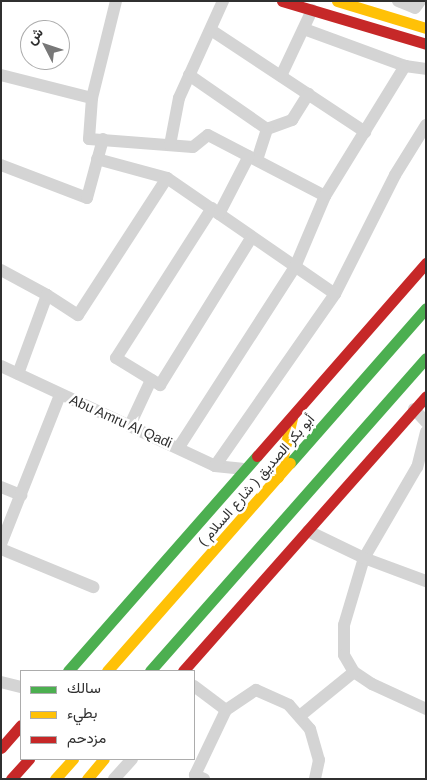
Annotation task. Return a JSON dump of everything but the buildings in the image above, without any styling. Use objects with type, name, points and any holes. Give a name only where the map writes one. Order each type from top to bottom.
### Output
[{"type":"main road","points":[[282,1],[426,44]]},
{"type":"main road","points":[[337,1],[426,28]]},
{"type":"main road","points":[[69,670],[242,469],[293,416],[426,263]]},
{"type":"main road","name":"( شارع السلام ) أبو بكر الصديق","points":[[108,670],[278,479],[426,308]]},
{"type":"main road","points":[[151,670],[426,358]]},
{"type":"main road","points":[[184,670],[426,396]]},
{"type":"main road","points":[[278,479],[293,416]]},
{"type":"main road","points":[[321,476],[376,453]]},
{"type":"main road","points":[[1,748],[20,726]]},
{"type":"main road","points":[[11,779],[28,760]]},
{"type":"main road","points":[[56,779],[72,760]]},
{"type":"main road","points":[[86,779],[103,760]]},
{"type":"street","points":[[116,1],[92,98],[89,139],[193,147],[208,135],[325,196]]},
{"type":"street","points":[[170,145],[179,98],[224,1]]},
{"type":"street","points":[[398,1],[415,8],[420,1]]},
{"type":"street","points":[[281,76],[312,10]]},
{"type":"street","points":[[304,29],[406,66],[426,69]]},
{"type":"street","points":[[211,30],[365,132]]},
{"type":"street","points":[[179,447],[295,267],[325,196],[406,66]]},
{"type":"street","points":[[1,75],[92,98]]},
{"type":"street","points":[[189,75],[268,129]]},
{"type":"street","points":[[251,238],[160,385],[116,358],[253,158],[268,129],[292,120],[308,94]]},
{"type":"street","points":[[215,466],[335,294],[394,175],[426,125]]},
{"type":"street","points":[[1,165],[87,198],[103,139]]},
{"type":"street","points":[[97,159],[168,178],[251,238],[335,294]]},
{"type":"street","points":[[1,270],[47,295],[78,315],[168,178]]},
{"type":"street","points":[[18,374],[47,295]]},
{"type":"street","name":"Abu Amru Al Qadi","points":[[1,366],[60,395],[179,447],[215,466],[242,469]]},
{"type":"street","points":[[130,426],[151,380]]},
{"type":"street","points":[[1,544],[60,395]]},
{"type":"street","points":[[414,409],[426,422]]},
{"type":"street","points":[[426,432],[417,466],[364,558],[344,625],[344,655],[354,672],[372,684],[426,709]]},
{"type":"street","points":[[1,487],[21,495]]},
{"type":"street","points":[[308,530],[364,558],[426,581]]},
{"type":"street","points":[[1,549],[93,587]]},
{"type":"street","points":[[301,715],[354,672]]},
{"type":"street","points":[[1,682],[20,687]]},
{"type":"street","points":[[195,688],[226,710]]},
{"type":"street","points":[[204,779],[196,775],[226,710],[256,690],[290,705],[301,715],[310,729],[319,760],[315,779]]},
{"type":"street","points":[[114,779],[131,760]]},
{"type":"traffic: fast","points":[[290,463],[426,308]]},
{"type":"traffic: fast","points":[[151,670],[426,358]]},
{"type":"traffic: fast","points":[[69,670],[257,456]]},
{"type":"traffic: slow","points":[[337,1],[426,28]]},
{"type":"traffic: slow","points":[[278,477],[292,418]]},
{"type":"traffic: slow","points":[[108,670],[290,463]]},
{"type":"traffic: slow","points":[[55,779],[72,760]]},
{"type":"traffic: slow","points":[[87,779],[103,760]]},
{"type":"traffic: jam","points":[[282,1],[426,44]]},
{"type":"traffic: jam","points":[[257,456],[426,263]]},
{"type":"traffic: jam","points":[[184,670],[426,396]]},
{"type":"traffic: jam","points":[[1,748],[20,726]]},
{"type":"traffic: jam","points":[[11,779],[28,760]]}]
